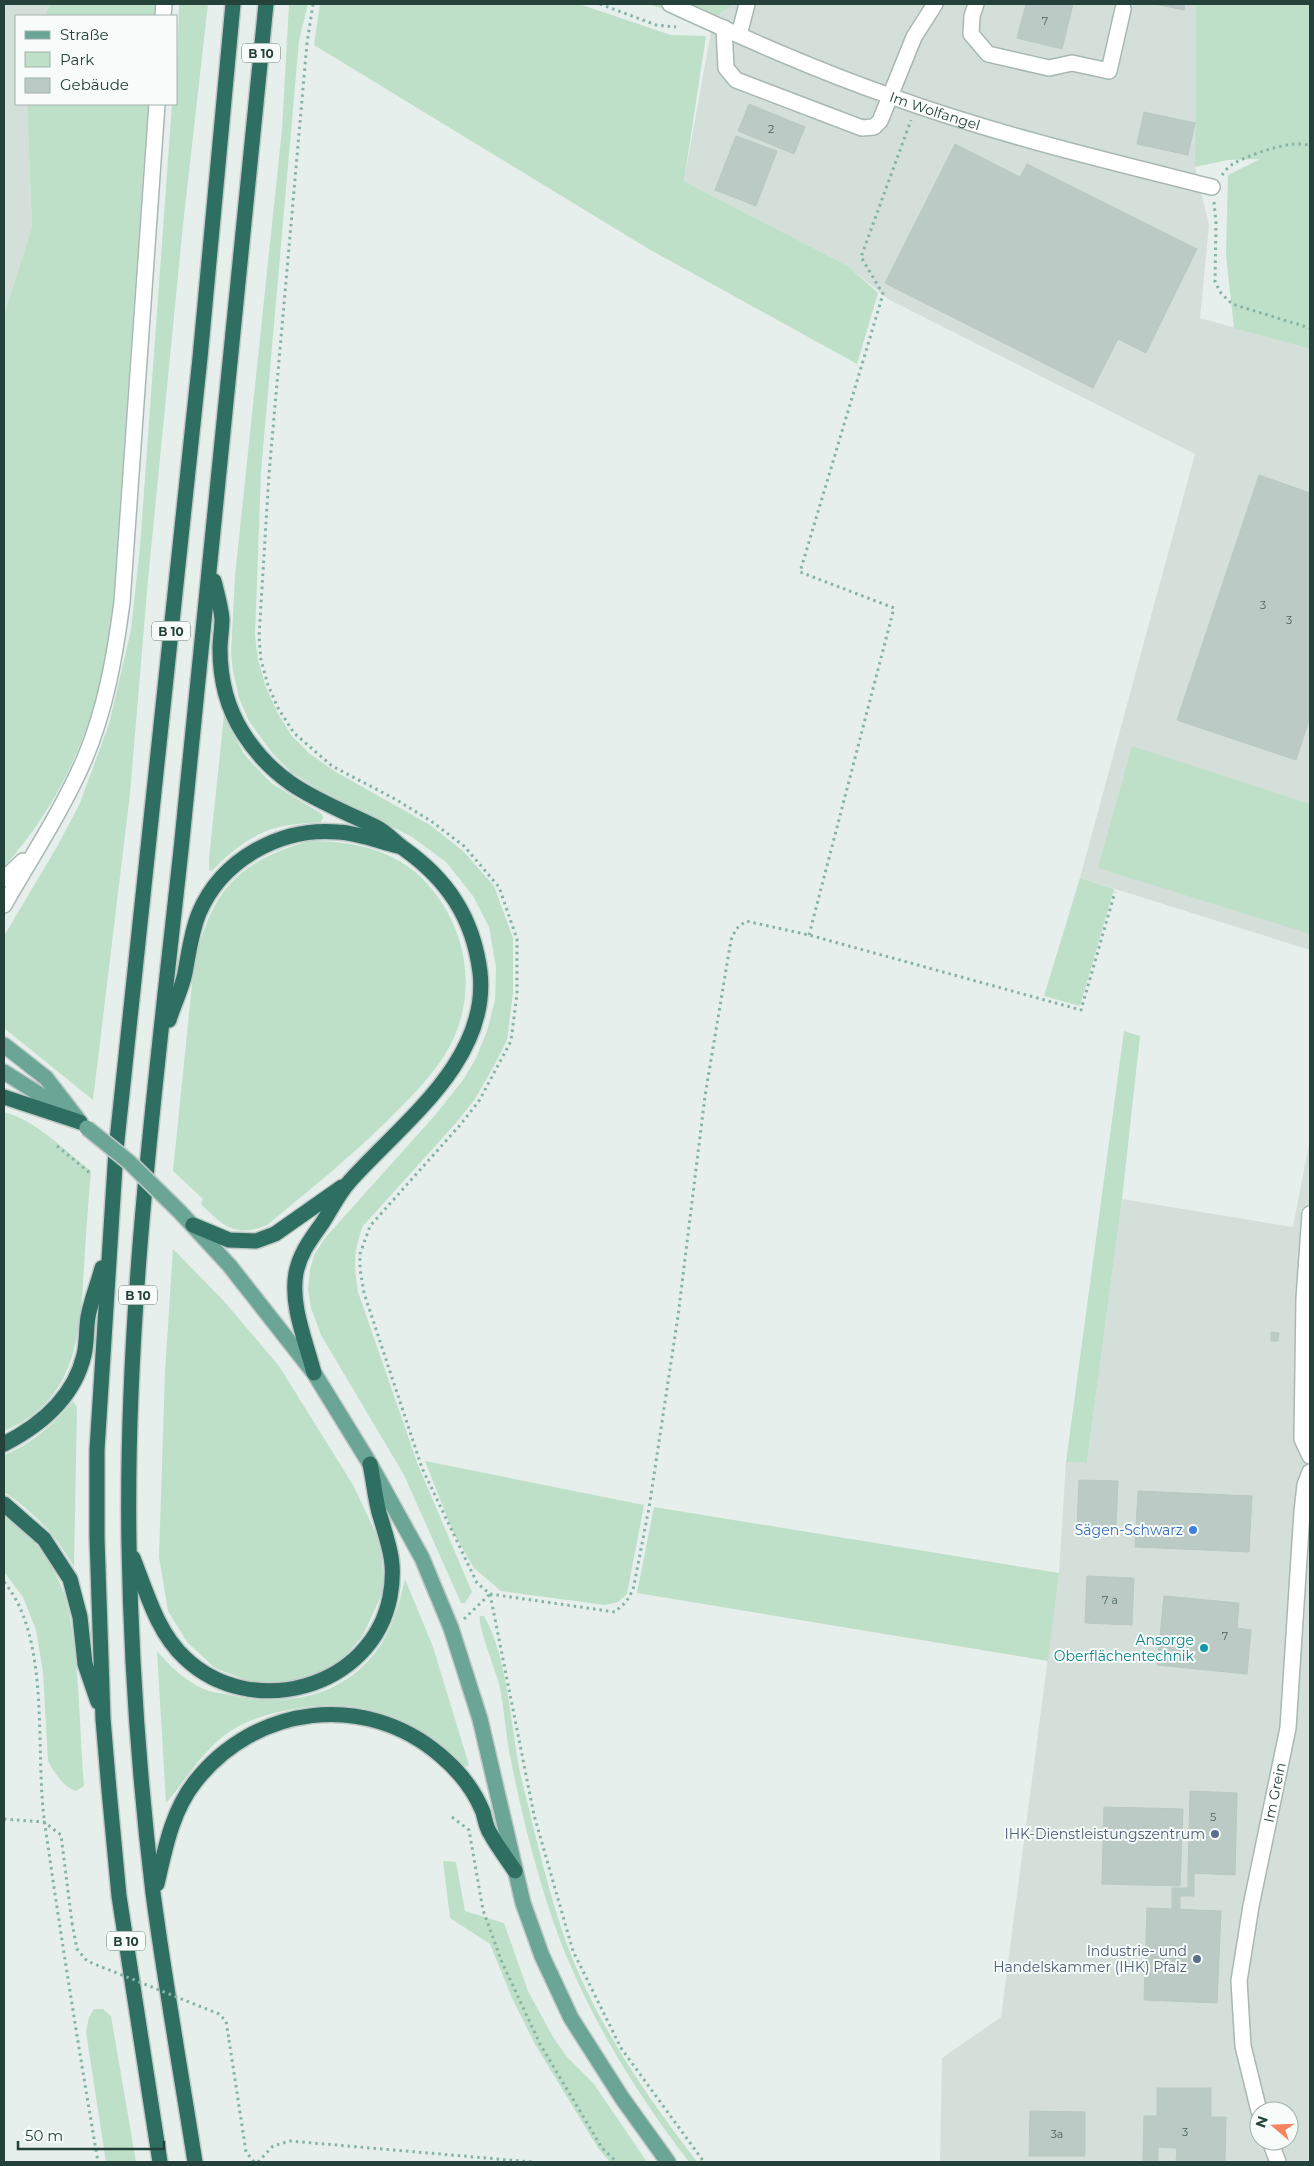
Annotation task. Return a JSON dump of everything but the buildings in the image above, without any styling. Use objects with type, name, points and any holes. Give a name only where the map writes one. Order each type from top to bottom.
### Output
[{"type":"highway","name":"B 10","points":[[160,2162],[119,1896],[103,1719],[97,1538],[97,1450],[116,1150],[200,358],[233,4]]},
{"type":"highway","name":"B 10","points":[[195,2162],[154,1895],[134,1698],[129,1548],[130,1441],[137,1298],[146,1176],[211,565],[266,4]]},
{"type":"highway","points":[[211,565],[222,620],[220,650],[222,678],[228,701],[242,731],[261,758],[291,785],[328,806],[378,828],[442,881],[465,914],[477,956],[480,976],[475,1020],[456,1063],[422,1105],[348,1183],[309,1240],[296,1272],[295,1293],[314,1373]]},
{"type":"highway","points":[[161,1042],[185,975],[191,936],[199,913],[220,879],[243,858],[285,837],[317,831],[352,833],[403,847]]},
{"type":"highway","points":[[4,1097],[84,1125]]},
{"type":"highway","points":[[193,1225],[229,1240],[256,1241],[275,1234],[305,1211],[348,1183]]},
{"type":"highway","points":[[4,1444],[23,1434],[44,1419],[57,1406],[73,1383],[84,1355],[88,1317],[110,1240]]},
{"type":"highway","points":[[129,1548],[157,1620],[170,1643],[186,1659],[202,1672],[236,1687],[268,1692],[300,1688],[339,1670],[354,1658],[378,1628],[390,1599],[394,1563],[391,1548],[380,1519],[370,1464]]},
{"type":"highway","points":[[4,1504],[44,1539],[70,1579],[80,1617],[85,1664],[103,1719]]},
{"type":"highway","points":[[154,1895],[172,1826],[194,1783],[212,1764],[249,1736],[268,1727],[287,1719],[329,1714],[353,1716],[393,1726],[411,1734],[441,1755],[472,1791],[483,1812],[489,1832],[515,1871]]},
{"type":"main road","points":[[4,1045],[46,1078],[84,1125]]},
{"type":"main road","points":[[4,1072],[44,1095],[84,1125],[129,1162],[193,1225],[234,1272],[314,1373],[370,1464],[422,1558],[451,1628],[493,1766],[515,1871],[542,1956],[571,2018],[622,2098],[668,2162]]},
{"type":"street","name":"Im Wolfangel","points":[[670,4],[891,97],[1042,142],[1212,187]]},
{"type":"street","points":[[740,35],[747,4]]},
{"type":"street","points":[[724,28],[726,68],[736,80],[862,128],[874,126],[880,122],[914,37],[935,4]]},
{"type":"street","points":[[976,4],[972,16],[971,34],[988,54],[1050,68],[1072,63],[1109,71],[1123,9]]},
{"type":"street","points":[[4,904],[59,812],[86,757],[107,688],[118,633],[157,105]]},
{"type":"street","points":[[4,879],[35,850]]},
{"type":"street","points":[[1310,1214],[1304,1299],[1302,1439],[1310,1456]]},
{"type":"street","name":"Im Grein","points":[[1257,2101],[1243,2046],[1239,1981],[1251,1906],[1288,1728],[1292,1698],[1302,1512],[1305,1485],[1310,1472]]},
{"type":"path","points":[[600,4],[656,24],[685,28],[691,27],[694,15]]},
{"type":"path","points":[[809,935],[894,608],[800,572],[883,294],[861,257],[916,105]]},
{"type":"path","points":[[1310,146],[1306,144],[1278,147],[1234,164],[1212,187],[1216,223],[1215,282],[1221,294],[1232,304],[1310,328]]},
{"type":"path","points":[[490,1594],[615,1612],[630,1597],[653,1479],[678,1316],[705,1096],[732,940],[736,929],[746,920],[809,935],[1081,1010],[1115,892]]},
{"type":"path","points":[[57,1146],[90,1173]]},
{"type":"path","points":[[4,1582],[10,1589],[29,1628],[36,1681],[44,1822],[98,2162]]},
{"type":"path","points":[[451,1628],[470,1615],[490,1594]]},
{"type":"path","points":[[490,1594],[534,1816],[573,1951],[621,2048],[704,2162]]},
{"type":"path","points":[[452,1817],[469,1830],[483,1910],[501,1960],[540,2044],[602,2148],[616,2162]]},
{"type":"path","points":[[4,1819],[44,1822],[62,1835],[72,1923],[77,1949],[87,1961],[219,2014],[226,2021],[246,2152],[256,2162],[273,2146],[290,2142],[532,2162]]},
{"type":"shaded area","points":[[4,4],[50,4],[45,15],[15,15],[15,105],[27,105],[32,227],[4,315]]},
{"type":"shaded area","points":[[716,4],[1196,4],[1195,167],[1209,225],[1200,318],[1310,349],[1310,950],[1080,878],[1195,454],[888,299],[848,266],[684,181]]},
{"type":"shaded area","points":[[1310,1139],[1310,2162],[940,2162],[942,2058],[1001,2017],[1059,1573],[1066,1462],[1087,1462],[1122,1199],[1293,1227]]},
{"type":"green space","points":[[50,4],[156,4],[155,15],[45,15]]},
{"type":"green space","points":[[179,4],[208,4],[183,225],[148,580],[130,794],[93,1100],[4,1028],[4,936],[58,845],[80,803],[109,724],[131,630],[140,547],[172,105],[178,105]]},
{"type":"green space","points":[[289,4],[308,4],[299,41],[261,472],[255,635],[258,660],[266,687],[277,712],[291,735],[310,754],[336,772],[430,825],[463,851],[494,886],[513,938],[513,993],[507,1040],[475,1099],[456,1123],[363,1226],[357,1243],[355,1259],[358,1292],[418,1465],[472,1592],[465,1603],[461,1603],[404,1475],[321,1335],[311,1308],[308,1289],[314,1255],[325,1238],[436,1114],[463,1080],[476,1058],[487,1031],[495,1000],[496,967],[489,927],[473,896],[446,862],[412,837],[316,788],[291,772],[273,754],[249,721],[239,698],[233,672],[231,653],[235,576],[282,129]]},
{"type":"green space","points":[[320,4],[579,4],[671,35],[706,36],[684,181],[848,266],[878,293],[857,364],[647,248],[314,45]]},
{"type":"green space","points":[[647,4],[734,4],[720,13],[712,23]]},
{"type":"green space","points":[[1196,4],[1310,4],[1310,349],[1234,328],[1226,255],[1228,175],[1260,159],[1228,160],[1195,167]]},
{"type":"green space","points":[[27,105],[148,105],[113,602],[104,667],[89,722],[67,774],[39,823],[4,867],[4,315],[32,227]]},
{"type":"green space","points":[[224,715],[244,754],[271,783],[322,814],[323,818],[321,822],[284,826],[260,834],[234,850],[212,871],[209,870],[209,859]]},
{"type":"green space","points":[[1132,746],[1310,804],[1310,934],[1098,868]]},
{"type":"green space","points":[[309,841],[366,847],[383,853],[414,871],[428,884],[451,918],[458,937],[464,957],[465,998],[461,1018],[444,1056],[408,1100],[327,1176],[267,1225],[256,1229],[238,1230],[230,1228],[216,1218],[201,1204],[203,1199],[173,1171],[194,965],[209,918],[230,884],[245,870],[263,859],[284,849]]},
{"type":"green space","points":[[1080,878],[1114,889],[1080,1006],[1044,996]]},
{"type":"green space","points":[[1124,1031],[1140,1036],[1122,1199],[1087,1462],[1066,1462]]},
{"type":"green space","points":[[4,1112],[16,1116],[39,1129],[91,1171],[80,1317],[70,1363],[60,1384],[47,1402],[28,1418],[4,1431]]},
{"type":"green space","points":[[173,1249],[223,1300],[279,1366],[353,1485],[381,1544],[384,1590],[362,1637],[344,1657],[323,1670],[301,1679],[276,1684],[248,1681],[215,1668],[187,1642],[168,1611],[159,1557],[165,1372]]},
{"type":"green space","points":[[73,1401],[77,1407],[74,1567],[52,1534],[35,1516],[4,1492],[4,1455],[24,1445],[42,1432]]},
{"type":"green space","points":[[425,1461],[644,1505],[627,1594],[618,1602],[605,1605],[501,1591],[474,1568],[453,1532]]},
{"type":"green space","points":[[654,1507],[1059,1573],[1048,1661],[637,1593]]},
{"type":"green space","points":[[4,1515],[24,1531],[43,1553],[58,1579],[67,1603],[77,1671],[84,1786],[76,1791],[63,1783],[48,1761],[43,1672],[36,1630],[23,1597],[4,1572]]},
{"type":"green space","points":[[405,1579],[433,1647],[469,1765],[465,1767],[428,1735],[387,1715],[366,1709],[343,1706],[293,1709],[260,1717],[244,1723],[229,1732],[203,1756],[166,1803],[157,1651],[184,1677],[197,1686],[210,1691],[267,1700],[304,1697],[321,1692],[354,1674],[376,1652],[392,1623]]},
{"type":"green space","points":[[480,1616],[484,1616],[493,1634],[499,1654],[523,1785],[548,1884],[566,1942],[592,2001],[623,2057],[697,2162],[689,2162],[653,2113],[621,2063],[591,2010],[566,1955],[542,1886],[528,1837],[510,1756],[500,1688],[481,1629]]},
{"type":"green space","points":[[443,1861],[456,1862],[465,1911],[504,1923],[528,1991],[553,2037],[567,2057],[594,2084],[647,2162],[610,2162],[598,2148],[536,2046],[512,1998],[490,1944],[450,1918]]},
{"type":"green space","points":[[94,2009],[103,2009],[111,2016],[136,2162],[106,2162],[86,2032],[89,2017]]},
{"type":"place","name":"Sägen-Schwarz","points":[[1193,1530]]},
{"type":"place","name":"Ansorge Oberflächentechnik","points":[[1204,1648]]},
{"type":"place","name":"IHK-Dienstleistungszentrum","points":[[1215,1834]]},
{"type":"place","name":"Industrie- und Handelskammer (IHK) Pfalz","points":[[1197,1959]]}]
